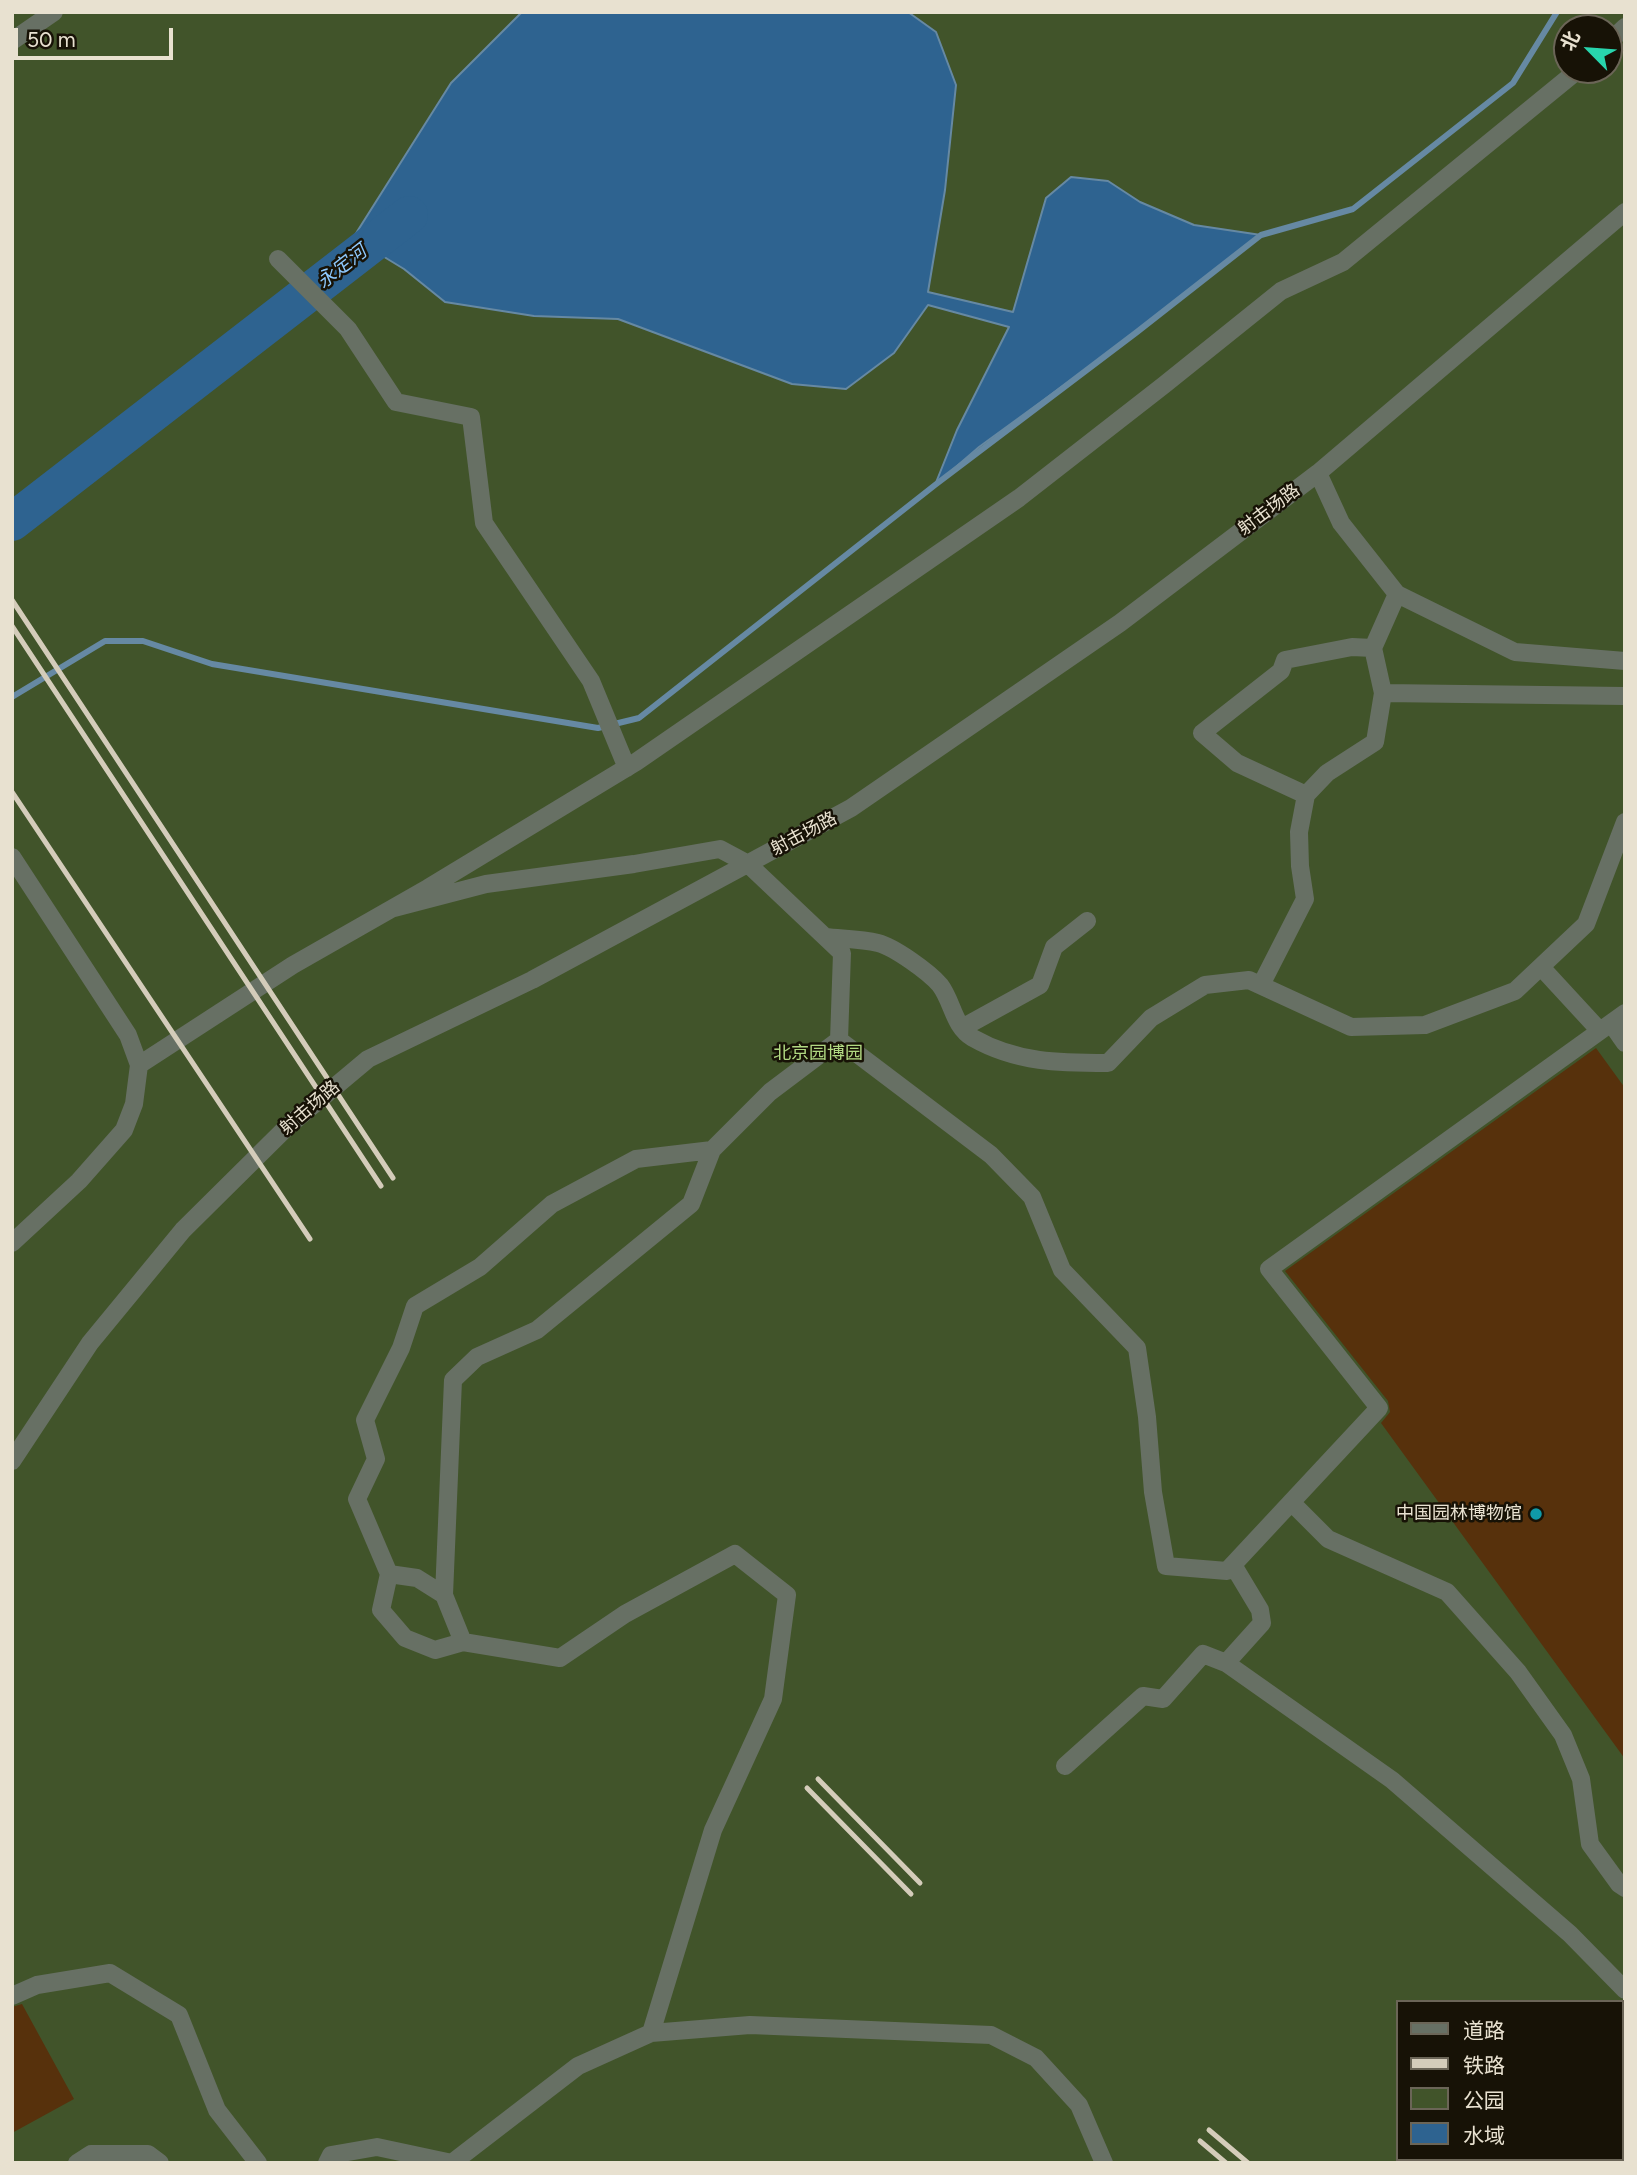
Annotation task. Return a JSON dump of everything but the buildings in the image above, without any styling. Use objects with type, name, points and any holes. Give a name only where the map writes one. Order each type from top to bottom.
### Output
[{"type":"street","points":[[12,41],[54,12]]},
{"type":"street","points":[[139,1065],[293,965],[394,908],[627,768],[1018,498],[1281,290],[1343,262],[1561,84]]},
{"type":"street","name":"射击场路","points":[[12,1461],[90,1343],[183,1230],[288,1126],[368,1059],[533,980],[851,808],[1121,623],[1318,473],[1625,212]]},
{"type":"street","points":[[278,259],[348,330],[396,402],[471,417],[484,523],[591,681],[627,768]]},
{"type":"street","points":[[1318,473],[1341,523],[1397,594],[1514,652],[1625,661]]},
{"type":"street","points":[[1261,985],[1305,898],[1299,832],[1306,795],[1327,773],[1375,742],[1383,693],[1373,648],[1397,594]]},
{"type":"street","points":[[1306,795],[1237,763],[1202,733],[1281,671],[1285,660],[1352,647],[1373,648]]},
{"type":"street","points":[[1383,693],[1625,696]]},
{"type":"street","points":[[825,937],[881,943],[910,960],[940,985],[962,1028],[972,1038],[1027,1060],[1108,1063],[1151,1018],[1205,985],[1249,980],[1351,1027],[1425,1025],[1515,990],[1586,924],[1621,846],[1625,822]]},
{"type":"street","points":[[394,908],[486,884],[634,864],[720,849],[748,864],[842,953],[839,1040]]},
{"type":"street","points":[[12,857],[128,1035],[139,1065],[134,1104],[124,1130],[79,1181],[12,1243]]},
{"type":"street","points":[[962,1028],[1040,985],[1054,947],[1087,921]]},
{"type":"street","points":[[1541,967],[1612,1023],[1625,1043]]},
{"type":"street","points":[[839,1040],[990,1156],[1032,1197],[1062,1269],[1137,1348],[1147,1417],[1153,1492],[1166,1566],[1227,1571],[1379,1408],[1269,1269],[1612,1023]]},
{"type":"street","points":[[463,1642],[444,1595],[453,1380],[477,1357],[537,1330],[691,1204],[712,1150],[770,1092],[839,1040]]},
{"type":"street","points":[[651,2033],[713,1830],[773,1699],[787,1595],[735,1554],[625,1614],[560,1658],[463,1642],[435,1650],[405,1638],[381,1610],[388,1574],[357,1499],[376,1459],[365,1420],[401,1348],[415,1306],[480,1267],[552,1204],[636,1159],[712,1150]]},
{"type":"street","points":[[1291,1502],[1328,1539],[1447,1592],[1509,1662],[1563,1735],[1581,1779],[1590,1844],[1619,1884],[1625,1888]]},
{"type":"street","points":[[1226,1663],[1262,1623],[1260,1610],[1233,1564]]},
{"type":"street","points":[[388,1574],[417,1578],[444,1595]]},
{"type":"street","points":[[1065,1766],[1143,1696],[1163,1699],[1203,1654],[1226,1663],[1392,1780],[1570,1934],[1625,1990]]},
{"type":"street","points":[[12,1996],[37,1984],[110,1973],[179,2015],[217,2110],[258,2163]]},
{"type":"street","points":[[327,2163],[331,2155],[377,2147],[452,2163],[578,2066],[651,2033],[750,2025],[990,2035],[1036,2058],[1079,2105],[1104,2163]]},
{"type":"street","points":[[78,2163],[91,2154],[148,2154],[160,2163]]},
{"type":"green space","name":"北京园博园","points":[[12,12],[1625,12],[1625,2163],[12,2163]]},
{"type":"water","points":[[522,12],[908,12],[936,32],[956,85],[945,190],[928,292],[1013,312],[1046,198],[1071,177],[1108,181],[1140,202],[1194,225],[1261,235],[1137,332],[979,447],[935,485],[957,430],[1009,327],[928,305],[894,353],[846,389],[792,384],[618,319],[534,316],[445,302],[404,269],[353,238],[451,83]]},
{"type":"waterway","points":[[12,697],[105,641],[143,641],[212,664],[598,728],[639,718],[935,485],[1261,235],[1353,209],[1513,83],[1557,12]]},
{"type":"waterway","name":"永定河","points":[[12,522],[409,215]]},
{"type":"railway","points":[[12,600],[393,1178]]},
{"type":"railway","points":[[12,626],[381,1186]]},
{"type":"railway","points":[[12,792],[310,1239]]},
{"type":"railway","points":[[818,1779],[920,1883]]},
{"type":"railway","points":[[807,1788],[911,1894]]},
{"type":"railway","points":[[1209,2130],[1248,2163]]},
{"type":"railway","points":[[1200,2141],[1226,2163]]},
{"type":"place","name":"中国园林博物馆","points":[[1536,1514]]}]
